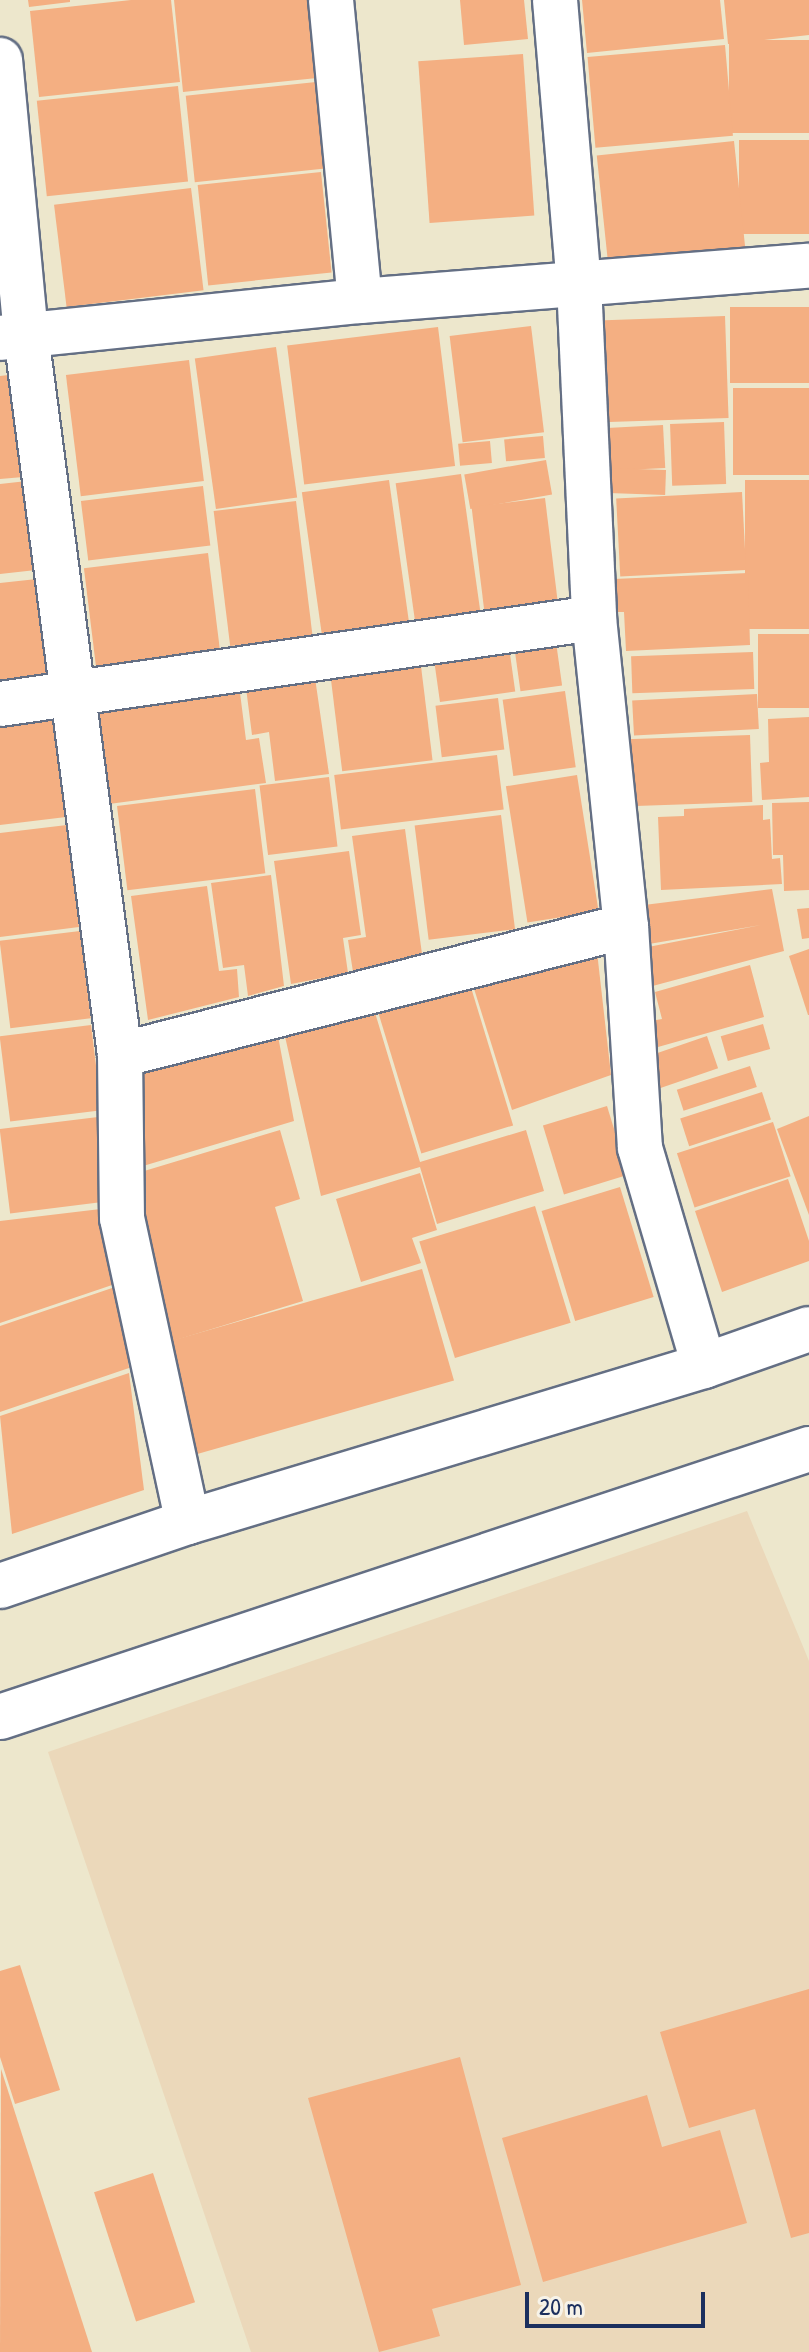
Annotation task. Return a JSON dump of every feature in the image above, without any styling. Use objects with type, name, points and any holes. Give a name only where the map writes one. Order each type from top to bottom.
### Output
[{"type":"street","points":[[331,0],[360,301]]},
{"type":"street","points":[[555,0],[579,283],[594,618],[626,926],[640,1148],[704,1366]]},
{"type":"street","points":[[0,60],[13,337],[72,694],[120,1055],[122,1218],[188,1522]]},
{"type":"street","points":[[13,337],[360,301],[809,266]]},
{"type":"street","points":[[0,704],[594,618]]},
{"type":"street","points":[[120,1055],[626,926]]},
{"type":"street","points":[[0,1586],[188,1522],[704,1366],[809,1329]]},
{"type":"street","points":[[0,1717],[809,1449]]},
{"type":"shaded area","points":[[747,1511],[809,1661],[809,2352],[251,2352],[48,1752]]},
{"type":"building","points":[[28,0],[70,0],[70,2],[29,7]]},
{"type":"building","points":[[131,0],[171,0],[180,82],[39,97],[30,11]]},
{"type":"building","points":[[174,0],[308,0],[317,78],[183,92]]},
{"type":"building","points":[[460,0],[524,0],[528,39],[464,45]]},
{"type":"building","points":[[582,0],[720,0],[724,39],[587,53]]},
{"type":"building","points":[[724,0],[809,0],[809,35],[728,44]]},
{"type":"building","points":[[729,40],[809,40],[809,133],[729,133]]},
{"type":"building","points":[[725,45],[733,136],[595,148],[588,57]]},
{"type":"building","points":[[523,54],[534,216],[430,223],[418,61]]},
{"type":"building","points":[[316,82],[325,169],[195,182],[186,96]]},
{"type":"building","points":[[178,86],[188,181],[47,196],[37,101]]},
{"type":"building","points":[[739,140],[809,140],[809,234],[739,234]]},
{"type":"building","points":[[734,141],[745,249],[608,264],[597,155]]},
{"type":"building","points":[[321,172],[332,272],[208,285],[198,185]]},
{"type":"building","points":[[191,188],[204,290],[67,307],[54,205]]},
{"type":"building","points":[[730,307],[809,307],[809,383],[730,383]]},
{"type":"building","points":[[725,316],[729,418],[602,422],[598,320]]},
{"type":"building","points":[[531,326],[544,432],[463,442],[450,336]]},
{"type":"building","points":[[438,327],[455,466],[304,484],[287,346]]},
{"type":"building","points":[[276,347],[297,498],[216,509],[195,358]]},
{"type":"building","points":[[189,360],[204,481],[81,496],[66,375]]},
{"type":"building","points":[[25,373],[35,476],[0,479],[0,376]]},
{"type":"building","points":[[733,388],[809,388],[809,475],[733,475]]},
{"type":"building","points":[[724,422],[726,484],[672,486],[670,424]]},
{"type":"building","points":[[663,425],[665,468],[595,472],[593,429]]},
{"type":"building","points":[[543,436],[545,458],[506,461],[504,439]]},
{"type":"building","points":[[490,441],[492,463],[460,466],[458,444]]},
{"type":"building","points":[[546,460],[552,494],[470,509],[464,474]]},
{"type":"building","points":[[595,468],[666,470],[665,495],[594,493]]},
{"type":"building","points":[[461,474],[481,614],[415,623],[396,483]]},
{"type":"building","points":[[36,480],[45,569],[0,574],[0,484]]},
{"type":"building","points":[[389,480],[409,626],[322,638],[302,492]]},
{"type":"building","points":[[745,480],[809,480],[809,629],[745,629]]},
{"type":"building","points":[[203,486],[210,546],[88,561],[81,501]]},
{"type":"building","points":[[742,492],[746,570],[620,576],[616,499]]},
{"type":"building","points":[[545,498],[558,601],[484,610],[472,507]]},
{"type":"building","points":[[296,501],[313,636],[230,646],[214,511]]},
{"type":"building","points":[[208,553],[221,657],[97,672],[84,568]]},
{"type":"building","points":[[748,573],[750,645],[626,651],[624,612],[615,612],[614,579]]},
{"type":"building","points":[[46,578],[56,680],[0,686],[0,583]]},
{"type":"building","points":[[758,634],[809,634],[809,708],[758,708]]},
{"type":"building","points":[[555,635],[562,686],[521,691],[513,641]]},
{"type":"building","points":[[508,640],[515,691],[440,702],[433,651]]},
{"type":"building","points":[[753,652],[754,689],[632,693],[631,656]]},
{"type":"building","points":[[420,658],[433,760],[342,771],[330,669]]},
{"type":"building","points":[[314,671],[329,774],[275,781],[269,732],[252,735],[245,680]]},
{"type":"building","points":[[239,685],[246,740],[259,738],[266,783],[109,804],[96,705]]},
{"type":"building","points":[[565,691],[576,767],[513,776],[503,700]]},
{"type":"building","points":[[757,694],[759,729],[634,735],[632,701]]},
{"type":"building","points":[[498,698],[504,750],[442,757],[435,706]]},
{"type":"building","points":[[809,717],[809,797],[762,800],[760,763],[769,762],[768,719]]},
{"type":"building","points":[[55,720],[66,817],[0,825],[0,727]]},
{"type":"building","points":[[750,735],[752,802],[628,806],[626,739]]},
{"type":"building","points":[[497,755],[504,810],[341,830],[334,775]]},
{"type":"building","points":[[577,775],[599,911],[527,923],[506,786]]},
{"type":"building","points":[[329,777],[338,846],[268,855],[260,786]]},
{"type":"building","points":[[255,789],[265,873],[127,890],[117,806]]},
{"type":"building","points":[[809,802],[809,890],[784,891],[783,855],[773,855],[772,803]]},
{"type":"building","points":[[763,805],[763,820],[770,819],[772,859],[780,858],[782,884],[661,890],[658,817],[684,816],[684,809]]},
{"type":"building","points":[[501,815],[515,929],[429,940],[415,826]]},
{"type":"building","points":[[67,825],[79,927],[0,937],[0,833]]},
{"type":"building","points":[[405,829],[422,954],[353,972],[348,940],[366,937],[352,836]]},
{"type":"building","points":[[349,851],[361,935],[343,938],[348,973],[291,984],[274,861]]},
{"type":"building","points":[[271,875],[284,986],[248,996],[244,965],[223,968],[211,883]]},
{"type":"building","points":[[207,886],[219,971],[237,969],[239,997],[148,1020],[131,896]]},
{"type":"building","points":[[772,889],[784,951],[645,988],[643,948],[761,925],[643,945],[644,905]]},
{"type":"building","points":[[809,908],[809,938],[802,939],[797,909]]},
{"type":"building","points":[[80,931],[91,1018],[10,1028],[0,941]]},
{"type":"building","points":[[596,943],[611,1075],[512,1110],[471,979]]},
{"type":"building","points":[[809,949],[809,1015],[808,1015],[789,956]]},
{"type":"building","points":[[750,965],[764,1017],[658,1047],[651,1021],[662,1019],[655,992]]},
{"type":"building","points":[[469,981],[513,1125],[421,1153],[377,1009]]},
{"type":"building","points":[[373,1006],[420,1162],[526,1130],[544,1191],[437,1224],[420,1167],[321,1196],[284,1032]]},
{"type":"building","points":[[763,1024],[770,1049],[728,1061],[721,1036]]},
{"type":"building","points":[[91,1025],[101,1110],[10,1122],[0,1036]]},
{"type":"building","points":[[278,1036],[294,1121],[143,1166],[143,1071]]},
{"type":"building","points":[[707,1036],[718,1068],[655,1090],[644,1058]]},
{"type":"building","points":[[750,1066],[757,1087],[684,1111],[677,1090]]},
{"type":"building","points":[[762,1092],[771,1120],[689,1146],[680,1119]]},
{"type":"building","points":[[607,1106],[628,1175],[564,1194],[543,1126]]},
{"type":"building","points":[[809,1116],[809,1215],[777,1129]]},
{"type":"building","points":[[98,1117],[108,1201],[10,1213],[0,1129]]},
{"type":"building","points":[[773,1122],[791,1176],[695,1207],[677,1153]]},
{"type":"building","points":[[280,1130],[300,1199],[275,1207],[303,1301],[166,1343],[138,1247],[151,1243],[131,1175]]},
{"type":"building","points":[[420,1173],[437,1230],[412,1238],[421,1263],[361,1282],[336,1199]]},
{"type":"building","points":[[788,1179],[809,1241],[809,1261],[722,1292],[695,1211]]},
{"type":"building","points":[[620,1187],[654,1297],[575,1321],[542,1211]]},
{"type":"building","points":[[535,1206],[571,1323],[455,1358],[419,1241]]},
{"type":"building","points":[[109,1208],[118,1283],[0,1323],[0,1221]]},
{"type":"building","points":[[422,1269],[454,1381],[188,1457],[156,1345]]},
{"type":"building","points":[[118,1286],[129,1368],[0,1412],[0,1326]]},
{"type":"building","points":[[129,1373],[144,1490],[12,1534],[0,1416]]},
{"type":"building","points":[[20,1965],[60,2090],[15,2104],[0,2057],[0,1971]]},
{"type":"building","points":[[809,1989],[809,2233],[791,2238],[755,2109],[689,2128],[660,2032]]},
{"type":"building","points":[[460,2057],[521,2285],[432,2309],[440,2336],[379,2352],[308,2098]]},
{"type":"building","points":[[1,2069],[92,2352],[0,2352]]},
{"type":"building","points":[[647,2095],[662,2147],[720,2130],[747,2223],[543,2282],[502,2138]]},
{"type":"building","points":[[153,2173],[195,2302],[136,2322],[94,2192]]}]
